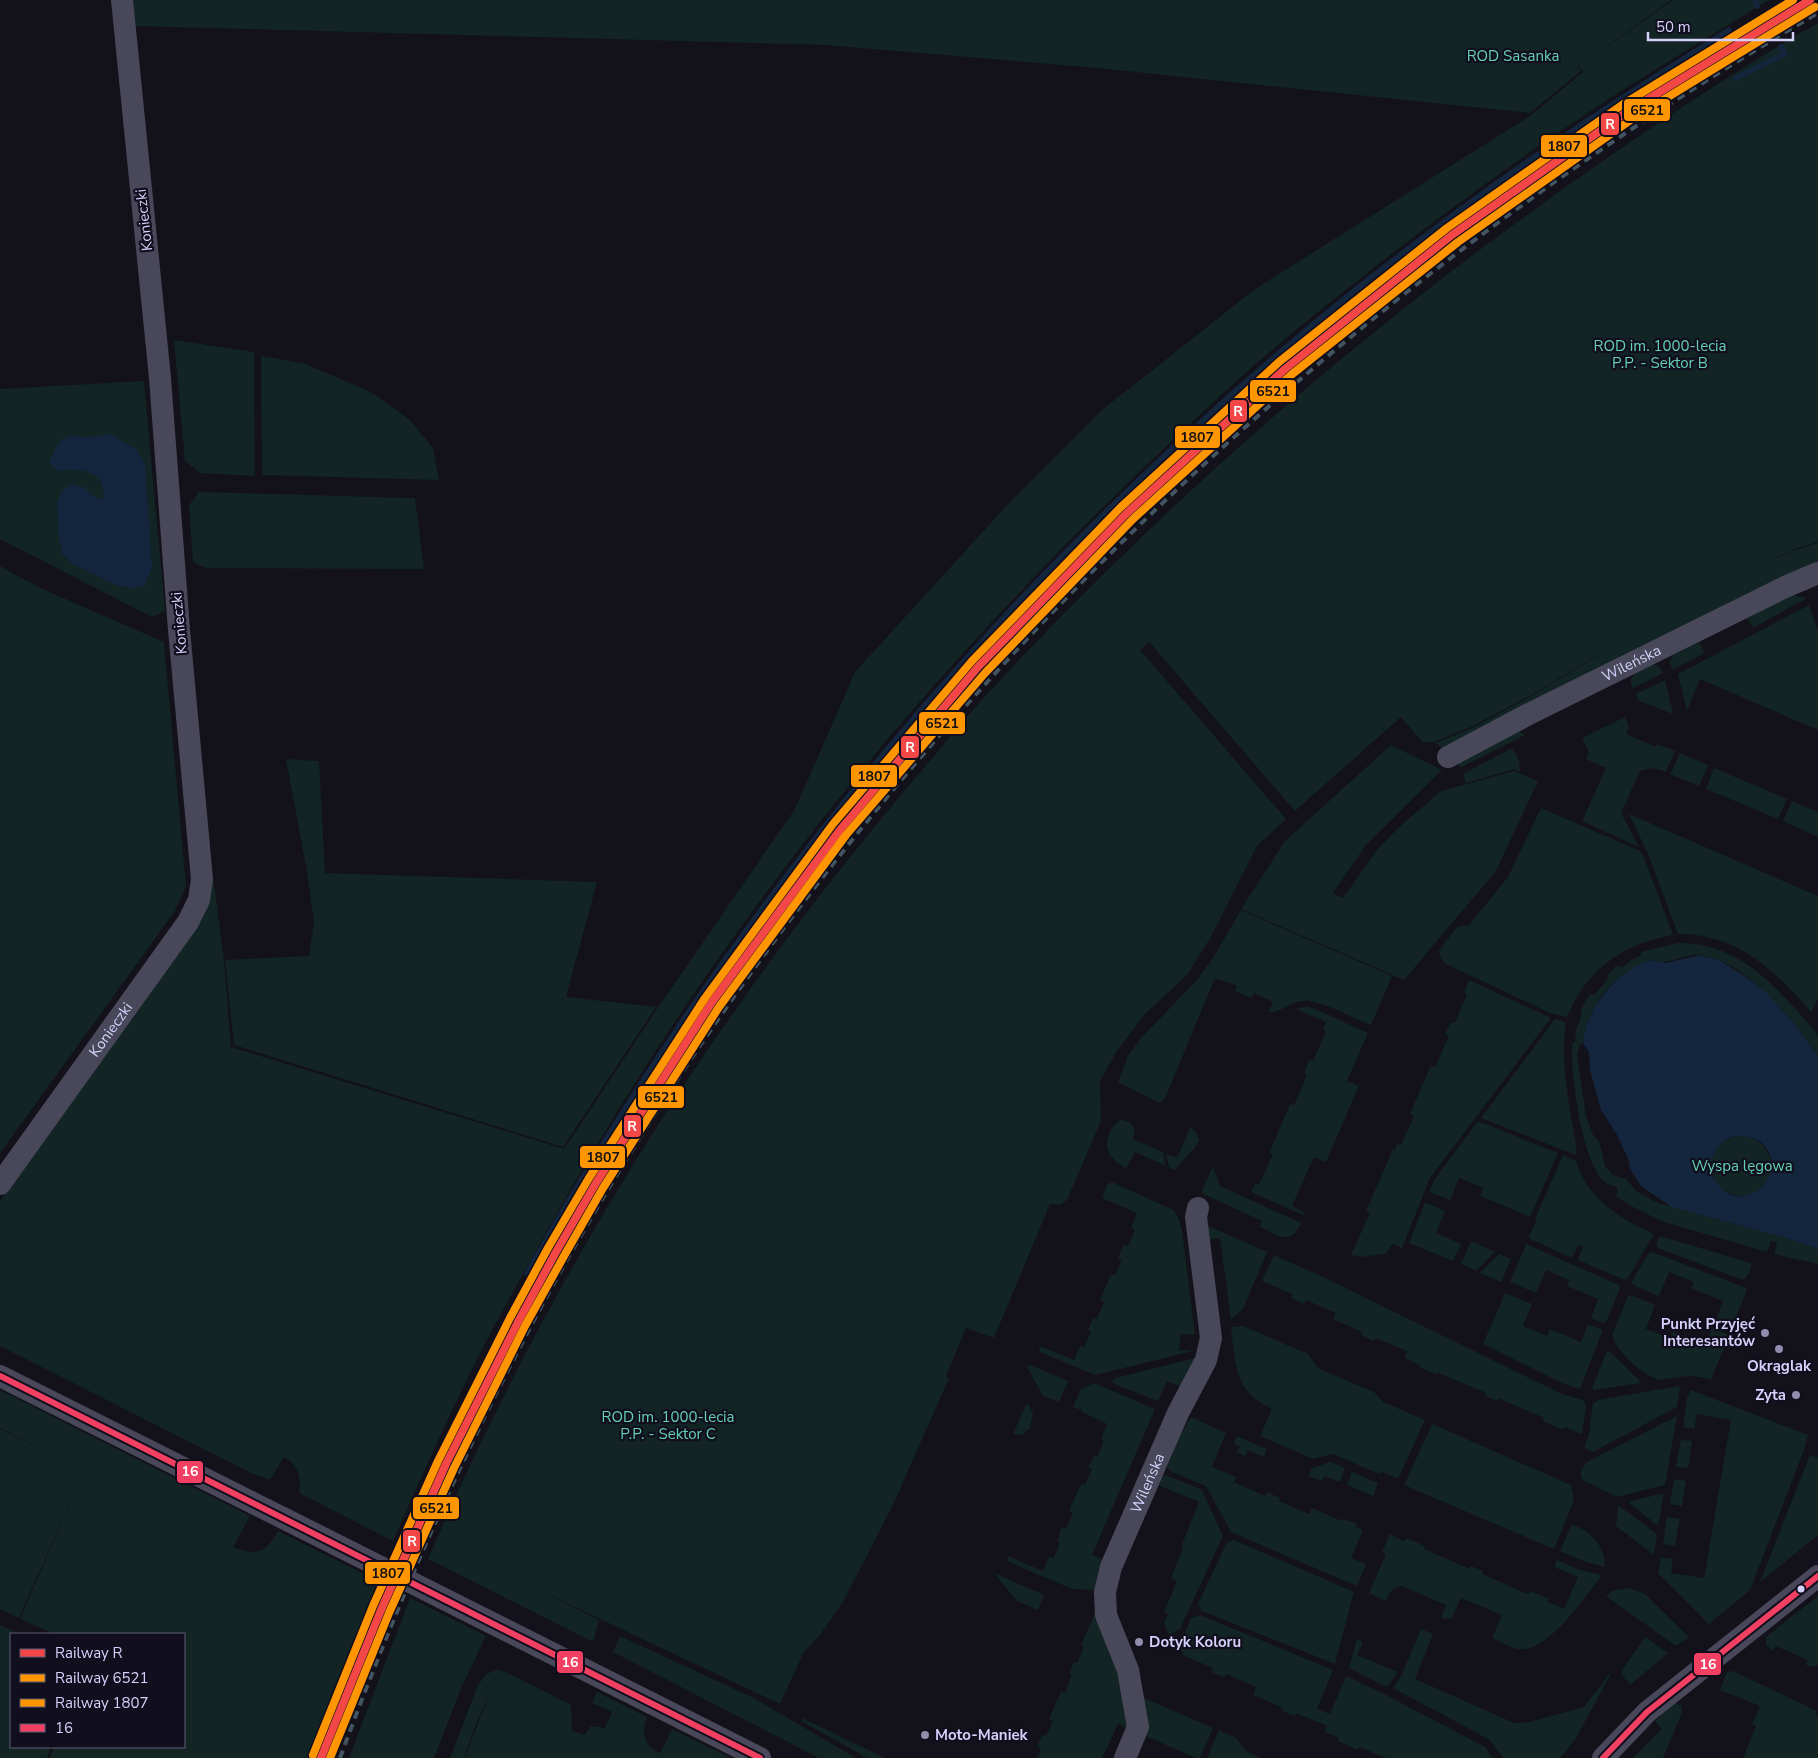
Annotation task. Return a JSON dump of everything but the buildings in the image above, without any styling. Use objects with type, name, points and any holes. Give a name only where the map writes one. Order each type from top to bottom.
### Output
[{"type":"street","name":"Konieczki","points":[[0,1184],[188,922],[199,900],[202,879],[179,630],[160,378],[122,0]]},
{"type":"street","name":"Wileńska","points":[[1448,757],[1535,711],[1817,577]]},
{"type":"street","name":"Wileńska","points":[[1125,1758],[1138,1727],[1128,1670],[1106,1615],[1105,1592],[1112,1567],[1170,1431],[1208,1352],[1210,1331],[1196,1217],[1198,1208]]},
{"type":"street","points":[[0,1376],[760,1758]]},
{"type":"street","points":[[1603,1758],[1648,1712],[1818,1576]]},
{"type":"green space","name":"ROD Sasanka","points":[[131,0],[1671,0],[1580,66],[1673,0],[1769,0],[1573,122],[1430,225],[1292,333],[1242,376],[1146,466],[1070,540],[970,646],[875,755],[784,869],[711,969],[654,1054],[573,1186],[488,1338],[444,1427],[393,1541],[299,1493],[300,1482],[298,1472],[293,1464],[284,1457],[270,1480],[251,1473],[0,1346],[0,1201],[204,913],[213,876],[224,960],[231,1047],[564,1149],[657,1009],[795,809],[855,672],[1009,503],[1102,410],[1255,289],[1530,116],[1583,72],[1579,66],[1581,71],[1530,113],[1097,68],[826,45],[133,26]]},
{"type":"green space","points":[[1818,23],[1818,542],[1798,548],[1764,563],[1818,543],[1818,562],[1443,749],[1436,743],[1472,728],[1537,693],[1671,610],[1537,692],[1471,727],[1434,742],[1422,742],[1401,717],[1295,811],[1149,642],[1140,650],[1286,819],[1257,846],[1212,935],[1187,975],[1144,1015],[1117,1051],[1100,1081],[1101,1121],[1067,1200],[1060,1205],[1050,1204],[994,1338],[966,1328],[946,1376],[949,1378],[893,1505],[843,1602],[820,1635],[804,1652],[780,1704],[539,1590],[599,1620],[593,1642],[428,1559],[475,1454],[527,1351],[582,1250],[641,1152],[704,1055],[770,961],[840,870],[989,692],[1090,587],[1195,487],[1304,390],[1417,298],[1604,160],[1763,55]]},
{"type":"green space","points":[[174,340],[254,352],[255,476],[200,473],[185,461]]},
{"type":"green space","points":[[261,356],[303,363],[371,392],[410,420],[433,448],[439,480],[262,475]]},
{"type":"green space","points":[[144,381],[165,611],[152,617],[0,539],[0,389]]},
{"type":"green space","points":[[199,492],[415,498],[424,569],[206,568],[193,562],[189,505]]},
{"type":"green space","points":[[0,566],[38,587],[164,642],[186,886],[175,911],[0,1153]]},
{"type":"green space","points":[[1791,595],[1807,598],[1753,628],[1747,618]]},
{"type":"green space","points":[[1809,605],[1818,632],[1818,730],[1700,679],[1687,711],[1678,674]]},
{"type":"green space","points":[[1699,642],[1705,653],[1672,670],[1670,662],[1673,655]]},
{"type":"green space","points":[[1653,664],[1659,666],[1663,673],[1633,688],[1631,679],[1633,676],[1640,670]]},
{"type":"green space","points":[[1665,680],[1673,714],[1639,701],[1636,694]]},
{"type":"green space","points":[[1625,717],[1629,727],[1626,734],[1656,747],[1657,744],[1675,751],[1666,772],[1653,768],[1640,771],[1621,813],[1639,847],[1582,821],[1606,768],[1586,759],[1589,752],[1582,738]]},
{"type":"green space","points":[[1519,731],[1525,735],[1460,768],[1458,763]]},
{"type":"green space","points":[[1391,745],[1442,770],[1366,845],[1333,893],[1343,898],[1377,850],[1397,829],[1441,791],[1514,771],[1538,781],[1496,871],[1404,980],[1241,909],[1285,841]]},
{"type":"green space","points":[[1512,748],[1519,760],[1520,772],[1514,769],[1466,783],[1463,774]]},
{"type":"green space","points":[[1680,753],[1708,765],[1699,786],[1670,774]]},
{"type":"green space","points":[[286,759],[319,761],[325,873],[597,882],[566,997],[656,1007],[563,1147],[234,1045],[225,960],[309,956],[314,922],[307,872]]},
{"type":"green space","points":[[1714,768],[1787,799],[1778,819],[1706,789]]},
{"type":"green space","points":[[1792,801],[1818,812],[1818,837],[1783,821]]},
{"type":"green space","points":[[1541,808],[1640,851],[1673,935],[1638,945],[1609,961],[1585,985],[1567,1017],[1550,1013],[1444,963],[1439,950],[1442,950],[1440,949],[1457,927],[1469,925],[1508,877]]},
{"type":"green space","points":[[1629,814],[1818,896],[1818,999],[1811,1012],[1784,982],[1769,969],[1736,947],[1699,935],[1678,934],[1648,854]]},
{"type":"green space","points":[[1241,910],[1392,976],[1371,1025],[1309,1001],[1298,1002],[1278,1011],[1269,1012],[1273,1002],[1254,993],[1251,998],[1235,991],[1237,986],[1215,978],[1166,1096],[1160,1103],[1118,1082],[1128,1056],[1141,1038],[1196,981],[1211,961]]},
{"type":"green space","points":[[1678,943],[1697,944],[1714,948],[1731,955],[1760,974],[1787,999],[1815,1031],[1818,1037],[1818,1056],[1796,1026],[1768,995],[1736,969],[1719,960],[1695,955],[1665,962],[1653,960],[1635,969],[1611,985],[1599,1000],[1587,1025],[1583,1043],[1579,1046],[1577,1055],[1586,1116],[1593,1135],[1599,1141],[1605,1166],[1613,1175],[1626,1179],[1636,1191],[1660,1204],[1671,1206],[1642,1187],[1635,1178],[1695,1213],[1783,1237],[1818,1249],[1818,1264],[1774,1254],[1777,1243],[1771,1241],[1767,1252],[1661,1221],[1616,1196],[1618,1191],[1616,1186],[1605,1182],[1597,1172],[1590,1156],[1579,1116],[1573,1075],[1572,1043],[1575,1042],[1576,1030],[1582,1014],[1580,1011],[1590,994],[1594,995],[1609,978],[1607,975],[1618,965],[1621,968],[1641,955],[1641,952]]},
{"type":"green space","points":[[1469,980],[1551,1018],[1430,1178],[1402,1248],[1393,1244],[1385,1254],[1361,1257],[1351,1255],[1370,1213],[1366,1211],[1393,1149],[1395,1150],[1397,1144],[1401,1145],[1414,1116],[1410,1114],[1431,1065],[1435,1067],[1449,1036],[1445,1034],[1451,1022],[1455,1023],[1467,994],[1464,992]]},
{"type":"green space","points":[[1308,1006],[1368,1033],[1347,1081],[1359,1086],[1326,1162],[1314,1157],[1292,1206],[1304,1212],[1303,1215],[1251,1192],[1255,1184],[1259,1185],[1273,1154],[1269,1153],[1290,1104],[1294,1105],[1307,1075],[1304,1074],[1309,1060],[1313,1061],[1326,1032],[1323,1030],[1326,1022],[1296,1009]]},
{"type":"green space","points":[[1555,1019],[1566,1022],[1564,1037],[1565,1068],[1576,1155],[1481,1118]]},
{"type":"green space","points":[[1121,1120],[1133,1126],[1133,1139],[1163,1152],[1166,1166],[1135,1152],[1126,1168],[1112,1158],[1107,1144],[1108,1138],[1113,1126]]},
{"type":"green space","points":[[1478,1121],[1558,1153],[1530,1217],[1480,1196],[1483,1188],[1459,1178],[1450,1200],[1429,1192],[1434,1180]]},
{"type":"green space","points":[[1190,1128],[1195,1130],[1199,1140],[1194,1149],[1174,1170],[1169,1167],[1166,1154],[1177,1158]]},
{"type":"green space","name":"Wyspa lęgowa","points":[[1741,1136],[1758,1141],[1766,1149],[1771,1166],[1766,1183],[1758,1191],[1741,1196],[1724,1191],[1716,1183],[1711,1166],[1716,1149],[1724,1141]]},
{"type":"green space","points":[[1563,1155],[1576,1161],[1588,1186],[1606,1206],[1654,1234],[1625,1280],[1578,1260],[1583,1247],[1578,1245],[1572,1258],[1528,1238]]},
{"type":"green space","points":[[1212,1168],[1220,1186],[1301,1223],[1297,1230],[1288,1237],[1278,1236],[1260,1227],[1262,1221],[1201,1193]]},
{"type":"green space","points":[[1112,1182],[1173,1210],[1178,1217],[1182,1230],[1195,1335],[1181,1334],[1179,1350],[1193,1351],[1095,1375],[1039,1350],[1040,1346],[1074,1360],[1080,1346],[1084,1347],[1091,1332],[1088,1330],[1093,1318],[1097,1319],[1104,1302],[1100,1300],[1111,1274],[1115,1275],[1122,1260],[1118,1258],[1124,1244],[1128,1246],[1135,1230],[1131,1228],[1137,1213],[1102,1198],[1107,1185]]},
{"type":"green space","points":[[1425,1202],[1445,1211],[1436,1233],[1461,1244],[1453,1261],[1409,1243]]},
{"type":"green space","points":[[1206,1225],[1267,1252],[1243,1309],[1231,1319],[1220,1238],[1206,1240]]},
{"type":"green space","points":[[1660,1236],[1751,1263],[1750,1270],[1743,1280],[1658,1248],[1656,1243]]},
{"type":"green space","points":[[1471,1241],[1495,1252],[1476,1271],[1461,1264]]},
{"type":"green space","points":[[1526,1244],[1619,1285],[1620,1288],[1606,1322],[1603,1323],[1591,1318],[1598,1299],[1567,1286],[1569,1280],[1546,1270],[1536,1293],[1510,1282]]},
{"type":"green space","points":[[1652,1252],[1746,1288],[1747,1290],[1732,1327],[1716,1320],[1723,1301],[1691,1288],[1694,1282],[1669,1272],[1659,1296],[1631,1283],[1648,1254]]},
{"type":"green space","points":[[1499,1254],[1511,1259],[1501,1282],[1480,1273]]},
{"type":"green space","points":[[1274,1255],[1562,1394],[1583,1400],[1586,1405],[1582,1434],[1564,1427],[1563,1430],[1543,1421],[1544,1418],[1498,1398],[1497,1401],[1485,1396],[1486,1393],[1439,1373],[1438,1375],[1419,1367],[1420,1365],[1405,1358],[1407,1351],[1376,1338],[1374,1341],[1361,1335],[1362,1332],[1333,1319],[1336,1313],[1306,1300],[1304,1304],[1291,1298],[1292,1294],[1262,1281]]},
{"type":"green space","points":[[1505,1293],[1532,1304],[1523,1326],[1547,1336],[1550,1329],[1581,1342],[1588,1324],[1601,1329],[1602,1332],[1580,1389],[1562,1383],[1483,1344]]},
{"type":"green space","points":[[1631,1295],[1655,1305],[1646,1329],[1670,1338],[1673,1332],[1705,1345],[1712,1328],[1729,1335],[1711,1380],[1692,1376],[1660,1380],[1646,1374],[1624,1356],[1612,1335],[1628,1296]]},
{"type":"green space","points":[[1243,1326],[1308,1354],[1318,1368],[1374,1392],[1383,1402],[1425,1420],[1398,1479],[1383,1472],[1379,1474],[1333,1454],[1313,1459],[1260,1436],[1272,1409],[1259,1402],[1250,1394],[1243,1385],[1239,1375],[1231,1327]]},
{"type":"green space","points":[[1607,1351],[1640,1383],[1594,1390],[1592,1388]]},
{"type":"green space","points":[[1199,1357],[1183,1388],[1167,1381],[1158,1401],[1112,1382],[1115,1378]]},
{"type":"green space","points":[[1030,1365],[1068,1381],[1059,1402],[1043,1396],[1027,1367]]},
{"type":"green space","points":[[1094,1383],[1155,1409],[1092,1555],[1101,1559],[1103,1564],[1094,1590],[1072,1589],[1007,1561],[1008,1556],[1043,1571],[1049,1557],[1054,1558],[1060,1542],[1057,1541],[1062,1527],[1066,1529],[1073,1513],[1069,1511],[1081,1484],[1085,1485],[1092,1469],[1088,1468],[1094,1456],[1097,1457],[1104,1441],[1101,1439],[1107,1424],[1073,1407],[1081,1389]]},
{"type":"green space","points":[[1680,1386],[1677,1407],[1593,1452],[1584,1448],[1589,1434],[1593,1404],[1598,1400]]},
{"type":"green space","points":[[0,1390],[250,1516],[233,1547],[254,1552],[259,1551],[269,1544],[278,1531],[380,1582],[310,1758],[50,1758],[54,1748],[185,1748],[185,1633],[52,1633],[20,1619],[84,1471],[19,1618],[0,1609],[0,1429],[54,1456],[0,1428]]},
{"type":"green space","points":[[1691,1390],[1808,1435],[1804,1450],[1750,1590],[1709,1624],[1658,1573],[1661,1557],[1673,1559],[1671,1573],[1704,1578],[1731,1420],[1697,1414],[1694,1429],[1683,1427],[1687,1398]]},
{"type":"green space","points":[[1028,1404],[1033,1413],[1030,1428],[1022,1435],[1013,1434],[1026,1405]]},
{"type":"green space","points":[[1677,1416],[1665,1485],[1617,1497],[1583,1480],[1582,1468],[1587,1462]]},
{"type":"green space","points":[[1191,1417],[1226,1433],[1212,1467],[1236,1477],[1234,1482],[1265,1496],[1267,1492],[1280,1498],[1279,1501],[1309,1514],[1312,1508],[1342,1521],[1344,1519],[1357,1524],[1356,1527],[1363,1530],[1351,1558],[1366,1564],[1357,1586],[1231,1532],[1206,1486],[1172,1472],[1167,1467],[1179,1437]]},
{"type":"green space","points":[[1432,1424],[1571,1485],[1574,1500],[1554,1549],[1404,1485]]},
{"type":"green space","points":[[1237,1436],[1267,1449],[1264,1457],[1248,1450],[1245,1456],[1237,1452],[1240,1447],[1234,1444]]},
{"type":"green space","points":[[1681,1440],[1692,1441],[1688,1468],[1676,1467]]},
{"type":"green space","points":[[1810,1455],[1818,1458],[1818,1535],[1760,1582]]},
{"type":"green space","points":[[1331,1462],[1345,1468],[1340,1482],[1324,1476],[1322,1481],[1308,1476],[1312,1468]]},
{"type":"green space","points":[[1352,1472],[1378,1483],[1373,1496],[1347,1485]]},
{"type":"green space","points":[[1166,1475],[1202,1490],[1223,1536],[1180,1629],[1169,1635],[1164,1623],[1168,1614],[1164,1612],[1177,1581],[1171,1578],[1199,1502],[1158,1485],[1162,1477]]},
{"type":"green space","points":[[1674,1479],[1686,1481],[1682,1506],[1670,1504]]},
{"type":"green space","points":[[1664,1493],[1658,1526],[1628,1502]]},
{"type":"green space","points":[[1618,1505],[1657,1534],[1654,1555],[1616,1526]]},
{"type":"green space","points":[[1667,1517],[1680,1519],[1675,1546],[1663,1544]]},
{"type":"green space","points":[[1572,1524],[1596,1540],[1603,1552],[1605,1567],[1583,1561],[1560,1551]]},
{"type":"green space","points":[[1390,1534],[1404,1541],[1406,1538],[1425,1546],[1424,1549],[1470,1569],[1471,1566],[1483,1571],[1482,1574],[1528,1594],[1530,1591],[1549,1599],[1548,1602],[1564,1609],[1578,1577],[1554,1567],[1557,1560],[1580,1570],[1602,1575],[1578,1607],[1557,1630],[1535,1646],[1517,1649],[1492,1638],[1502,1615],[1461,1598],[1452,1618],[1444,1619],[1441,1618],[1446,1605],[1402,1586],[1394,1589],[1386,1601],[1369,1593],[1386,1554],[1382,1552]]},
{"type":"green space","points":[[1234,1540],[1354,1592],[1335,1664],[1202,1611],[1198,1604],[1227,1542]]},
{"type":"green space","points":[[994,1573],[1044,1595],[1038,1610],[1017,1601]]},
{"type":"green space","points":[[1628,1588],[1645,1594],[1689,1637],[1676,1646],[1606,1596],[1612,1591]]},
{"type":"green space","points":[[1818,1596],[1818,1665],[1813,1667],[1806,1665],[1808,1660],[1776,1646],[1773,1651],[1766,1645],[1766,1637]]},
{"type":"green space","points":[[410,1598],[486,1636],[462,1686],[434,1758],[349,1758]]},
{"type":"green space","points":[[1095,1613],[1120,1674],[1128,1729],[1118,1724],[1102,1758],[1037,1758],[1041,1748],[1037,1747],[1042,1735],[1046,1736],[1053,1721],[1049,1719],[1061,1691],[1065,1693],[1072,1675],[1069,1674],[1074,1662],[1077,1663],[1084,1647],[1081,1645]]},
{"type":"green space","points":[[1200,1615],[1333,1670],[1317,1709],[1330,1714],[1346,1676],[1485,1747],[1493,1758],[1386,1758],[1360,1747],[1358,1750],[1338,1741],[1339,1738],[1325,1732],[1327,1726],[1296,1713],[1295,1716],[1282,1711],[1283,1708],[1253,1695],[1256,1687],[1226,1674],[1224,1677],[1211,1672],[1213,1668],[1182,1655],[1183,1652],[1173,1647],[1183,1637],[1191,1618]]},
{"type":"green space","points":[[0,1625],[18,1633],[10,1633],[10,1748],[51,1748],[47,1758],[0,1758]]},
{"type":"green space","points":[[1421,1629],[1433,1634],[1415,1679],[1514,1723],[1529,1722],[1584,1707],[1614,1668],[1575,1740],[1560,1758],[1503,1758],[1490,1740],[1393,1688],[1402,1674]]},
{"type":"green space","points":[[620,1636],[754,1698],[856,1758],[819,1758],[613,1652]]},
{"type":"green space","points":[[1645,1637],[1668,1653],[1630,1685],[1622,1675],[1622,1670]]},
{"type":"green space","points":[[1357,1639],[1363,1642],[1357,1655],[1398,1672],[1387,1687],[1349,1668]]},
{"type":"green space","points":[[496,1670],[506,1672],[571,1705],[572,1731],[584,1735],[591,1726],[605,1728],[612,1712],[592,1703],[597,1692],[647,1717],[644,1728],[645,1738],[650,1747],[660,1753],[672,1729],[731,1758],[465,1758],[495,1683],[478,1719],[464,1758],[450,1758],[478,1685],[486,1674]]},
{"type":"green space","points":[[1733,1671],[1817,1711],[1818,1758],[1743,1758],[1756,1726],[1752,1724],[1760,1706],[1720,1690],[1727,1672]]},
{"type":"green space","points":[[1140,1696],[1213,1728],[1200,1758],[1148,1737],[1145,1733]]},
{"type":"green space","points":[[1674,1703],[1681,1705],[1682,1713],[1663,1758],[1633,1758],[1662,1729],[1655,1721]]},
{"type":"green space","points":[[802,1718],[885,1758],[867,1758],[801,1721]]},
{"type":"green space","points":[[1219,1730],[1236,1738],[1246,1751],[1261,1758],[1207,1758]]},
{"type":"water","points":[[110,434],[137,450],[145,465],[152,568],[144,586],[133,589],[116,585],[71,563],[62,553],[59,540],[57,503],[62,491],[72,484],[85,488],[92,496],[103,500],[103,490],[101,482],[96,476],[83,471],[57,471],[49,462],[59,442],[68,436],[89,437]]},
{"type":"water","points":[[1700,955],[1719,960],[1765,991],[1793,1022],[1818,1056],[1818,1249],[1783,1237],[1672,1207],[1642,1187],[1630,1169],[1628,1158],[1617,1135],[1601,1110],[1590,1070],[1589,1052],[1583,1043],[1586,1026],[1595,1006],[1619,978],[1636,966],[1650,960],[1666,963]],"holes":[[[1746,1136],[1759,1141],[1769,1153],[1772,1166],[1768,1178],[1760,1188],[1749,1195],[1736,1196],[1724,1191],[1713,1177],[1711,1166],[1716,1150],[1724,1141],[1732,1137]]]},
{"type":"waterway","points":[[1756,0],[1757,6]]},
{"type":"waterway","points":[[527,1273],[609,1134],[698,999],[792,868],[893,742],[1000,621],[1113,505],[1231,395],[1354,291],[1413,245],[1534,157],[1729,30]]},
{"type":"waterway","points":[[1736,78],[1785,54],[1781,47]]},
{"type":"railway","points":[[340,1758],[368,1684],[429,1537],[496,1394],[570,1254],[610,1186],[726,1008],[854,838],[992,677],[1140,524],[1298,381],[1464,248],[1638,125],[1818,13]]},
{"type":"rail line","name":"1807","points":[[313,1755],[373,1606],[438,1461],[510,1318],[548,1248],[589,1178],[705,998],[833,824],[972,661],[1121,507],[1279,362],[1447,228],[1622,105],[1793,0]]},
{"type":"rail line","name":"R","points":[[321,1758],[381,1610],[446,1464],[518,1322],[596,1183],[712,1002],[840,830],[978,667],[1127,513],[1285,369],[1452,235],[1627,112],[1810,0]]},
{"type":"rail line","name":"6521","points":[[330,1758],[389,1613],[454,1468],[525,1326],[564,1256],[603,1188],[719,1007],[846,835],[985,673],[1133,519],[1291,375],[1458,242],[1632,119],[1815,7]]},
{"type":"transit line","name":"16","points":[[0,1376],[760,1758]]},
{"type":"transit line","name":"16","points":[[1603,1758],[1647,1712],[1818,1576]]},
{"type":"place","name":"Punkt Przyjęć Interesantów","points":[[1765,1333]]},
{"type":"place","name":"Okrąglak","points":[[1779,1349]]},
{"type":"place","name":"Zyta","points":[[1796,1395]]},
{"type":"place","name":"Dotyk Koloru","points":[[1139,1642]]},
{"type":"place","name":"Moto-Maniek","points":[[925,1735]]},
{"type":"park label","name":"ROD im. 1000-lecia P.P. - Sektor B","points":[[1660,354]]},
{"type":"park label","name":"ROD im. 1000-lecia P.P. - Sektor C","points":[[668,1426]]}]
